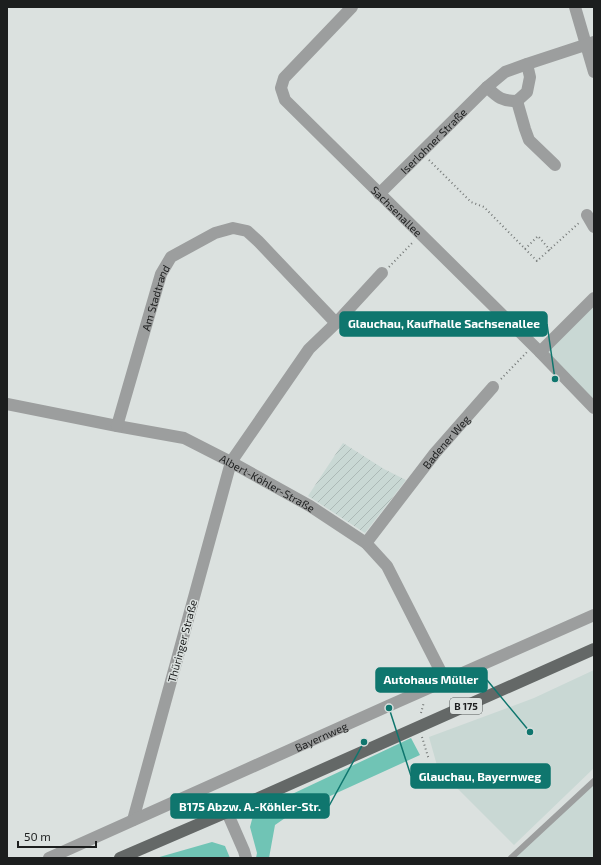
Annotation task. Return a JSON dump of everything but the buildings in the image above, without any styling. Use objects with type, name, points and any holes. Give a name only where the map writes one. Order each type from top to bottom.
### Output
[{"type":"main road","name":"B 175","points":[[120,858],[594,649]]},
{"type":"street","name":"Sachsenallee","points":[[352,7],[284,78],[281,88],[285,100],[537,349],[594,408]]},
{"type":"street","points":[[575,7],[590,43],[594,72]]},
{"type":"street","name":"Iserlohner Straße","points":[[379,194],[487,87],[505,72],[590,43]]},
{"type":"street","points":[[487,87],[496,96],[507,101],[517,101],[527,92],[530,77],[527,64]]},
{"type":"street","points":[[517,101],[529,140],[555,165]]},
{"type":"street","points":[[587,215],[594,227]]},
{"type":"street","name":"Am Stadtrand","points":[[117,426],[161,274],[171,257],[215,233],[233,228],[246,231],[258,241],[336,322]]},
{"type":"street","points":[[231,462],[309,349],[382,273]]},
{"type":"street","points":[[537,349],[594,298]]},
{"type":"street","name":"Badener Weg","points":[[366,543],[435,453],[493,387]]},
{"type":"street","name":"Albert-Köhler-Straße","points":[[7,404],[184,438],[231,462],[310,506],[366,543],[387,566],[445,680]]},
{"type":"street","name":"Thüringer Straße","points":[[133,820],[231,462]]},
{"type":"street","name":"Bayernweg","points":[[49,858],[445,680],[594,615]]},
{"type":"street","points":[[227,812],[246,858]]},
{"type":"lane","points":[[511,858],[594,781]]},
{"type":"lane","points":[[588,786],[594,792]]},
{"type":"path","points":[[421,152],[471,202],[484,207],[538,261],[587,215]]},
{"type":"path","points":[[382,273],[421,235]]},
{"type":"path","points":[[525,249],[538,236],[550,250]]},
{"type":"path","points":[[493,387],[537,349]]},
{"type":"shaded area","points":[[594,298],[594,409],[540,352]]},
{"type":"shaded area","points":[[343,443],[384,469],[406,480],[365,533],[308,496]]},
{"type":"shaded area","points":[[594,670],[594,768],[514,845],[438,769],[429,737],[534,698]]},
{"type":"shaded area","points":[[594,781],[594,858],[511,858]]},
{"type":"green space","points":[[411,738],[420,755],[288,816],[275,825],[269,858],[256,858],[257,853],[250,827],[254,812]]},
{"type":"green space","points":[[212,842],[225,846],[230,858],[156,858]]},
{"type":"place","name":"Glauchau, Kaufhalle Sachsenallee","points":[[555,379]]},
{"type":"place","name":"Glauchau, Bayernweg","points":[[389,708]]},
{"type":"place","name":"Autohaus Müller","points":[[530,732]]},
{"type":"place","name":"B175 Abzw. A.-Köhler-Str.","points":[[364,742]]}]
